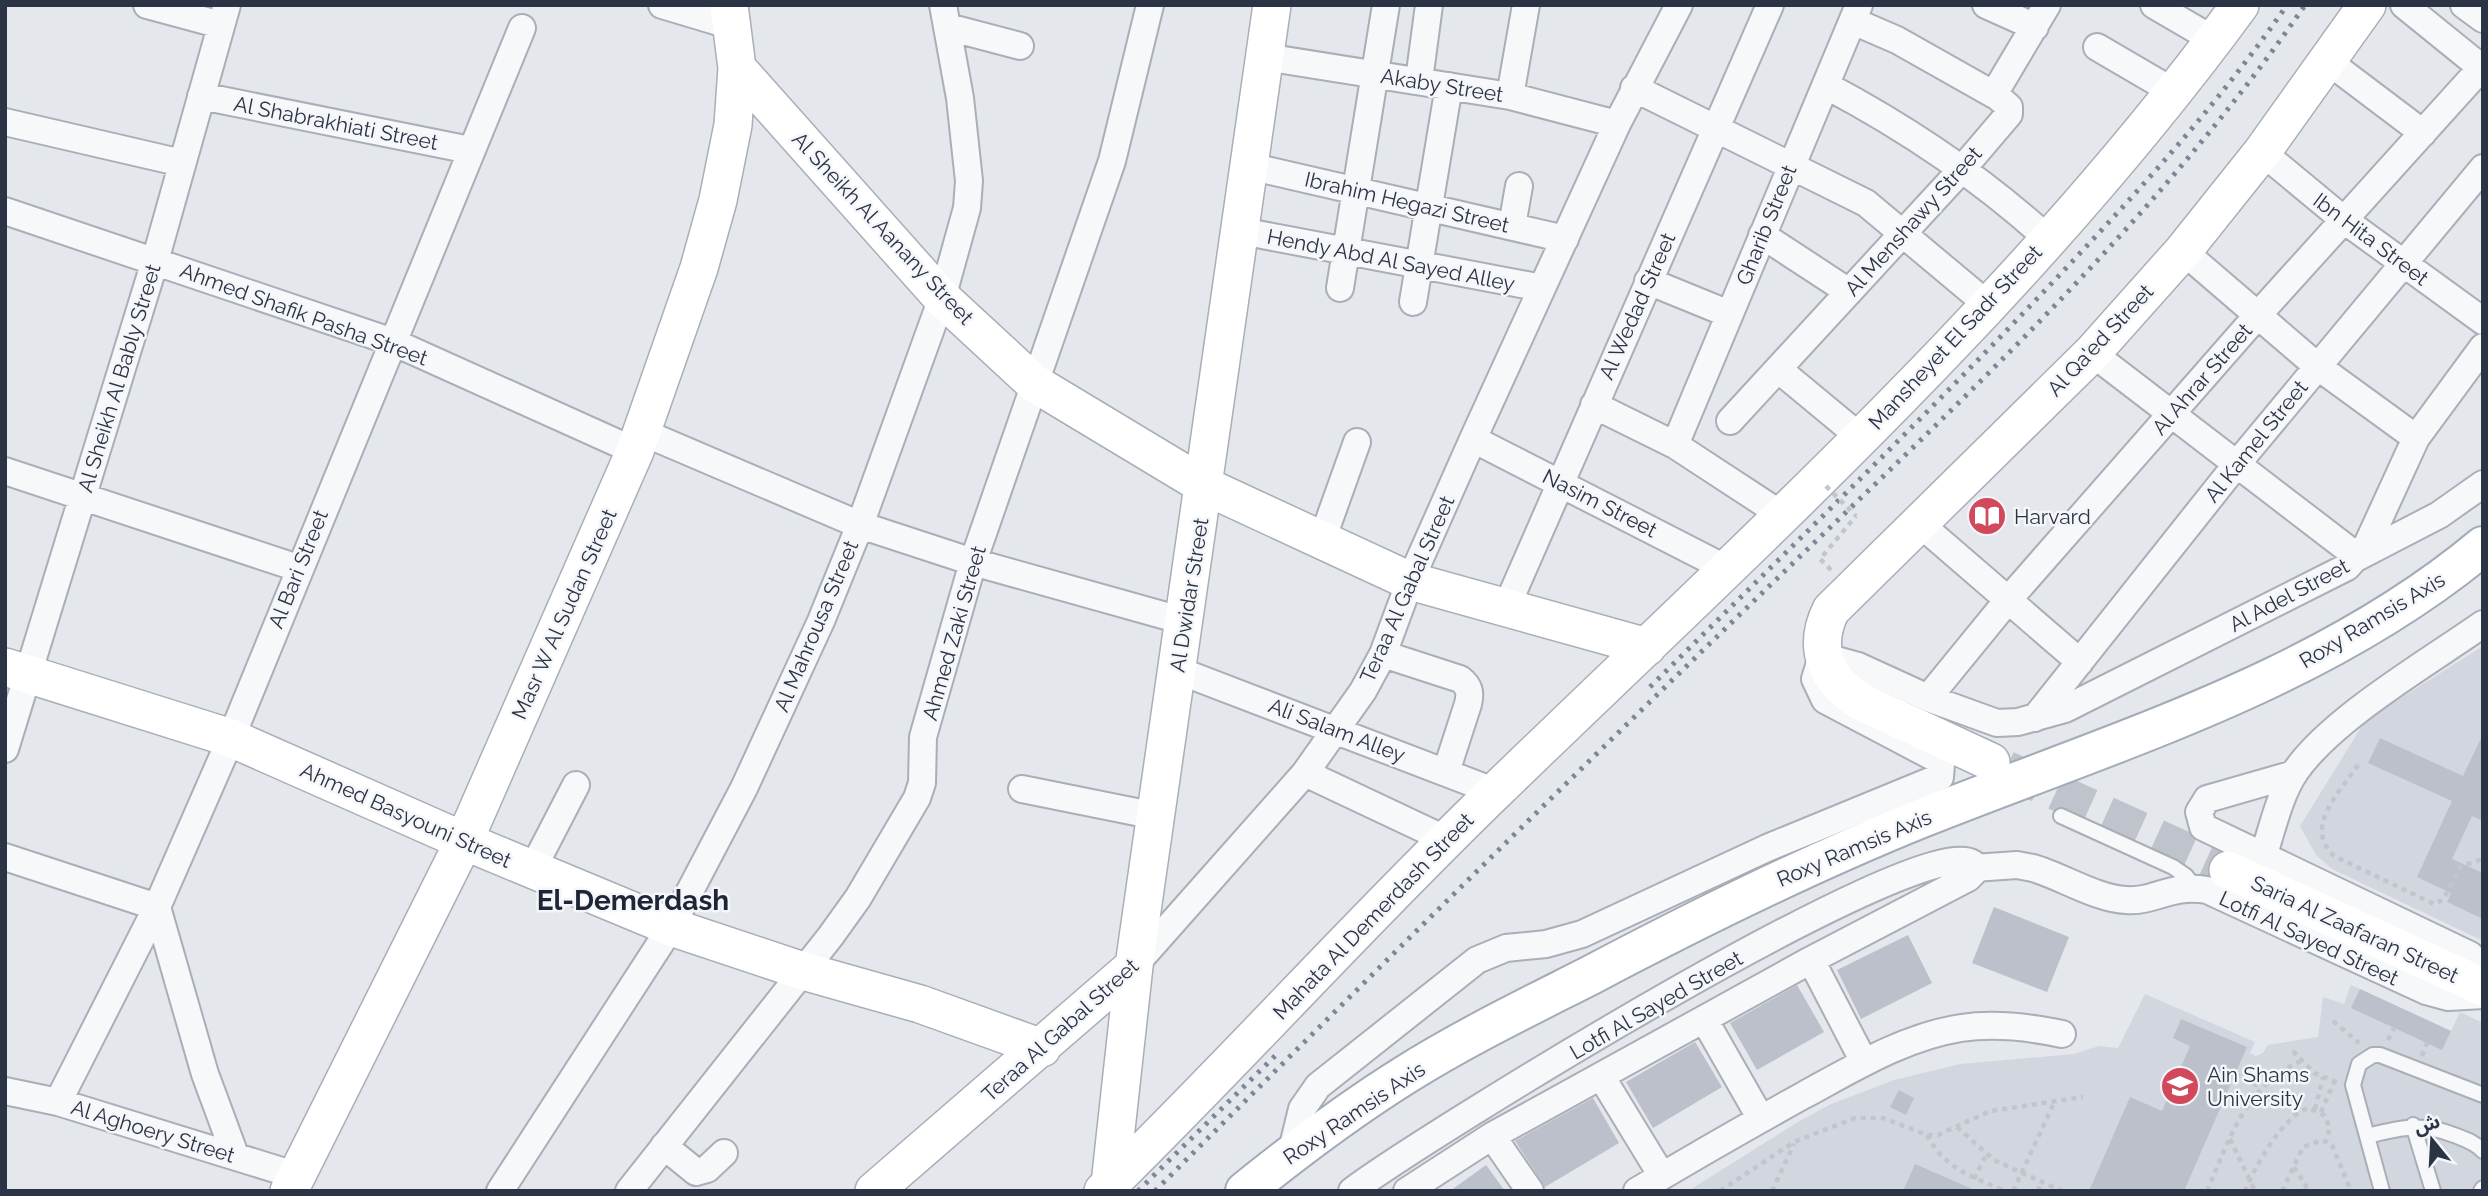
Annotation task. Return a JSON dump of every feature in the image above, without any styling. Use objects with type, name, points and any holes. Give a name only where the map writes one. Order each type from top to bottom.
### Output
[{"type":"main road","name":"Al Dwidar Street","points":[[1107,1187],[1134,967],[1272,5]]},
{"type":"main road","name":"Al Qa'ed Street","points":[[1822,656],[1822,633],[1831,610],[2092,353],[2183,251],[2262,152],[2329,62],[2367,5]]},
{"type":"main road","name":"Mansheyet El Sadr Street","points":[[1647,647],[1860,437],[1988,305],[2174,92],[2238,6]]},
{"type":"main road","name":"Masr W Al Sudan Street","points":[[294,1184],[464,841],[638,442],[699,268],[718,200],[733,125],[737,68],[730,16]]},
{"type":"main road","name":"Al Sheikh Al Aanany Street","points":[[737,68],[942,298],[1034,383],[1205,486],[1410,581],[1647,647]]},
{"type":"main road","name":"Roxy Ramsis Axis","points":[[1245,1191],[1291,1154],[1406,1074],[1714,911],[1831,855],[2134,737],[2288,670],[2441,580],[2483,546]]},
{"type":"main road","name":"Mahata Al Demerdash Street","points":[[1107,1187],[1447,840],[1647,647]]},
{"type":"main road","points":[[1822,656],[1834,680],[1852,696],[1991,762]]},
{"type":"main road","name":"Ahmed Basyouni Street","points":[[17,670],[231,738],[464,841],[671,927],[803,971],[920,1004],[1042,1048]]},
{"type":"main road","name":"Saria Al Zaafaran Street","points":[[2228,870],[2483,987]]},
{"type":"main road","name":"Teraa Al Gabal Street","points":[[874,1191],[1134,967]]},
{"type":"street","points":[[147,5],[224,15]]},
{"type":"street","points":[[662,5],[730,16]]},
{"type":"street","name":"Ahmed Zaki Street","points":[[629,1191],[859,898],[917,798],[922,783],[923,737],[974,562],[1112,161],[1150,5]]},
{"type":"street","points":[[1340,288],[1386,5]]},
{"type":"street","points":[[1419,80],[1429,5]]},
{"type":"street","points":[[1510,96],[1526,5]]},
{"type":"street","name":"Teraa Al Gabal Street","points":[[1134,967],[1305,773],[1338,729],[1383,654],[1410,581],[1564,239],[1634,88],[1679,5]]},
{"type":"street","name":"Al Wedad Street","points":[[1506,608],[1770,5]]},
{"type":"street","points":[[1986,5],[2041,16]]},
{"type":"street","points":[[2154,5],[2214,40]]},
{"type":"street","points":[[2404,5],[2482,68]]},
{"type":"street","points":[[2464,5],[2483,19]]},
{"type":"street","points":[[1856,13],[1998,97]]},
{"type":"street","name":"Gharib Street","points":[[1675,445],[1856,13]]},
{"type":"street","name":"Al Sheikh Al Bably Street","points":[[5,749],[17,670],[83,494],[155,261],[224,15]]},
{"type":"street","points":[[946,16],[1020,46]]},
{"type":"street","name":"Al Mahrousa Street","points":[[500,1191],[671,927],[744,788],[821,621],[860,524],[942,298],[967,208],[970,181],[946,16]]},
{"type":"street","name":"Al Menshawy Street","points":[[1730,421],[1964,168],[2009,114],[2009,107],[1998,97],[1998,86],[2041,16]]},
{"type":"street","name":"Al Bari Street","points":[[58,1102],[157,907],[231,738],[298,568],[522,28]]},
{"type":"street","points":[[2097,47],[2174,92]]},
{"type":"street","name":"Akaby Street","points":[[1265,57],[1510,96],[1617,124]]},
{"type":"street","points":[[2329,62],[2423,133]]},
{"type":"street","name":"Al Ahrar Street","points":[[1928,698],[2008,600],[2257,316],[2482,68]]},
{"type":"street","points":[[1413,302],[1450,86]]},
{"type":"street","points":[[1827,86],[1896,122],[1964,168],[2048,239]]},
{"type":"street","points":[[1634,88],[1854,196],[1903,232],[1988,305]]},
{"type":"street","name":"Al Shabrakhiati Street","points":[[201,96],[470,150]]},
{"type":"street","points":[[5,122],[182,163]]},
{"type":"street","name":"Ibn Hita Street","points":[[2262,152],[2344,220],[2483,321]]},
{"type":"street","name":"Ibrahim Hegazi Street","points":[[1250,166],[1564,239]]},
{"type":"street","name":"Al Kamel Street","points":[[2035,718],[2317,366],[2481,173]]},
{"type":"street","points":[[1512,226],[1519,186]]},
{"type":"street","name":"Ahmed Shafik Pasha Street","points":[[5,211],[393,342],[638,442],[860,524],[974,562],[1184,621]]},
{"type":"street","name":"Hendy Abd Al Sayed Alley","points":[[1241,231],[1542,288]]},
{"type":"street","points":[[1762,235],[1849,292]]},
{"type":"street","points":[[2183,251],[2317,366],[2416,438]]},
{"type":"street","points":[[1648,281],[1729,314]]},
{"type":"street","name":"Al Adel Street","points":[[2035,718],[2065,709],[2333,576],[2358,557],[2367,545],[2416,438],[2483,347]]},
{"type":"street","points":[[2092,353],[2358,557],[2431,520],[2483,484]]},
{"type":"street","points":[[1778,369],[1860,437]]},
{"type":"street","points":[[1594,405],[1675,445],[1782,514]]},
{"type":"street","name":"Nasim Street","points":[[1473,439],[1727,569]]},
{"type":"street","points":[[1322,540],[1357,442]]},
{"type":"street","points":[[5,471],[83,494],[298,568]]},
{"type":"street","points":[[1919,523],[2080,662]]},
{"type":"street","points":[[2263,857],[2294,774],[2310,753],[2350,718],[2483,624]]},
{"type":"street","points":[[1383,654],[1460,679],[1467,685],[1470,694],[1446,772]]},
{"type":"street","points":[[1291,1154],[1302,1108],[1318,1086],[1477,960],[1506,948],[1546,944],[1582,934],[1767,848],[1940,777],[1942,769],[1935,758],[1825,701],[1815,679],[1822,656],[1858,666],[1928,698],[1997,723],[2035,718]]},
{"type":"street","name":"Ali Salam Alley","points":[[1177,670],[1338,729],[1496,792]]},
{"type":"street","points":[[1305,773],[1447,840]]},
{"type":"street","points":[[2294,774],[2207,799],[2199,812],[2203,827],[2470,955],[2483,970]]},
{"type":"street","points":[[532,870],[576,785]]},
{"type":"street","points":[[1022,789],[1156,816]]},
{"type":"street","points":[[5,857],[157,907],[205,1074],[235,1155]]},
{"type":"street","name":"Lotfi Al Sayed Street","points":[[1352,1191],[1474,1109],[1822,910],[1917,871],[1968,860],[1974,868]]},
{"type":"street","name":"Lotfi Al Sayed Street","points":[[1974,868],[2017,865],[2032,868],[2122,900],[2142,899],[2173,889],[2195,888],[2217,894],[2426,991],[2448,997],[2483,995]]},
{"type":"street","name":"Lotfi Al Sayed Street","points":[[1407,1191],[1492,1136],[1811,960],[1968,878],[1974,868]]},
{"type":"street","points":[[1811,960],[1864,1062]]},
{"type":"street","points":[[1704,1019],[1761,1119]]},
{"type":"street","points":[[1637,1191],[1864,1062],[1911,1042],[1961,1028],[2012,1026],[2062,1034]]},
{"type":"street","points":[[1601,1076],[1662,1176]]},
{"type":"street","name":"Al Aghoery Street","points":[[5,1091],[58,1102],[235,1155],[294,1184]]},
{"type":"street","points":[[1492,1136],[1530,1191]]},
{"type":"street","points":[[664,1146],[696,1172],[707,1169],[724,1153]]},
{"type":"lane","points":[[2060,816],[2173,867],[2186,876],[2195,888]]},
{"type":"lane","points":[[2382,1191],[2353,1085],[2354,1071],[2359,1064],[2373,1055],[2483,1095]]},
{"type":"lane","points":[[2367,1136],[2413,1125],[2439,1129],[2476,1144],[2483,1151]]},
{"type":"lane","points":[[2413,1125],[2433,1191]]},
{"type":"path","points":[[1820,559],[1856,516],[1826,486]]},
{"type":"path","points":[[2358,765],[2325,815],[2319,830],[2323,845],[2334,856],[2434,904],[2443,900],[2460,866],[2483,859]]},
{"type":"path","points":[[2333,1021],[2373,1055]]},
{"type":"path","points":[[2293,1051],[2301,1061],[2323,1077],[2353,1085]]},
{"type":"path","points":[[2207,1191],[2230,1139],[2260,1087],[2281,1070],[2301,1061]]},
{"type":"path","points":[[2235,1074],[2260,1087]]},
{"type":"path","points":[[2315,1109],[2323,1077]]},
{"type":"path","points":[[2321,1112],[2334,1082]]},
{"type":"path","points":[[1720,1191],[1794,1142],[1835,1124],[1869,1116],[1883,1118],[1927,1135],[1938,1135],[1990,1111],[2083,1097]]},
{"type":"path","points":[[2013,1191],[2054,1102]]},
{"type":"path","points":[[2245,1191],[2250,1179],[2293,1116],[2304,1109],[2321,1112],[2329,1128],[2326,1141]]},
{"type":"path","points":[[1956,1127],[1986,1155],[2062,1191]]},
{"type":"path","points":[[1927,1135],[1942,1159],[1974,1179],[2005,1191]]},
{"type":"path","points":[[2230,1139],[2255,1191]]},
{"type":"path","points":[[2282,1191],[2306,1144],[2326,1141]]},
{"type":"path","points":[[2326,1141],[2333,1148],[2351,1191]]},
{"type":"path","points":[[1772,1191],[1794,1142]]},
{"type":"path","points":[[1974,1179],[1986,1155]]},
{"type":"path","points":[[2294,1167],[2309,1191]]},
{"type":"path","points":[[2038,1191],[2041,1182]]},
{"type":"path","points":[[1987,1191],[1990,1185]]},
{"type":"shaded area","points":[[2483,646],[2483,941],[2332,869],[2316,855],[2300,826],[2365,721]]},
{"type":"shaded area","name":"Ain Shams University","points":[[2351,985],[2451,1031],[2460,1012],[2483,1023],[2483,1191],[1688,1191],[1829,1105],[1894,1080],[1960,1064],[2074,1054],[2099,1046],[2118,1048],[2145,994],[2255,1042],[2250,1053],[2256,1056],[2263,1053],[2268,1045],[2318,1037],[2323,997],[2344,1004]]},
{"type":"building","points":[[2483,734],[2483,821],[2472,816],[2452,859],[2483,873],[2483,919],[2447,902],[2451,893],[2417,877],[2452,801],[2368,763],[2380,738],[2463,776]]},
{"type":"building","points":[[1994,907],[2069,937],[2047,992],[1972,963]]},
{"type":"building","points":[[1908,935],[1932,983],[1861,1019],[1837,970]]},
{"type":"building","points":[[1797,985],[1824,1032],[1757,1070],[1730,1023]]},
{"type":"building","points":[[2360,989],[2451,1031],[2442,1050],[2351,1008]]},
{"type":"building","points":[[2181,1019],[2247,1047],[2184,1191],[2089,1191],[2130,1097],[2162,1111],[2190,1046],[2173,1038]]},
{"type":"building","points":[[1695,1042],[1722,1087],[1653,1128],[1626,1082]]},
{"type":"building","points":[[1899,1090],[1914,1098],[1906,1115],[1890,1107]]},
{"type":"building","points":[[1593,1098],[1619,1143],[1545,1187],[1515,1141]]},
{"type":"building","points":[[1915,1164],[1977,1191],[1903,1191]]},
{"type":"building","points":[[1486,1165],[1505,1191],[1450,1191]]},
{"type":"tunnel","points":[[2006,769],[2228,870]]},
{"type":"railway","points":[[1650,687],[1903,436],[2083,250],[2204,114],[2287,5]]},
{"type":"railway","points":[[1155,1191],[1531,818],[2047,314],[2183,164],[2246,86],[2305,5]]},
{"type":"railway","points":[[1138,1191],[1276,1055]]},
{"type":"place","name":"Harvard","points":[[1987,516]]},
{"type":"place","name":"Ain Shams University","points":[[2180,1086]]},
{"type":"district","name":"El-Demerdash","points":[[633,900]]}]
